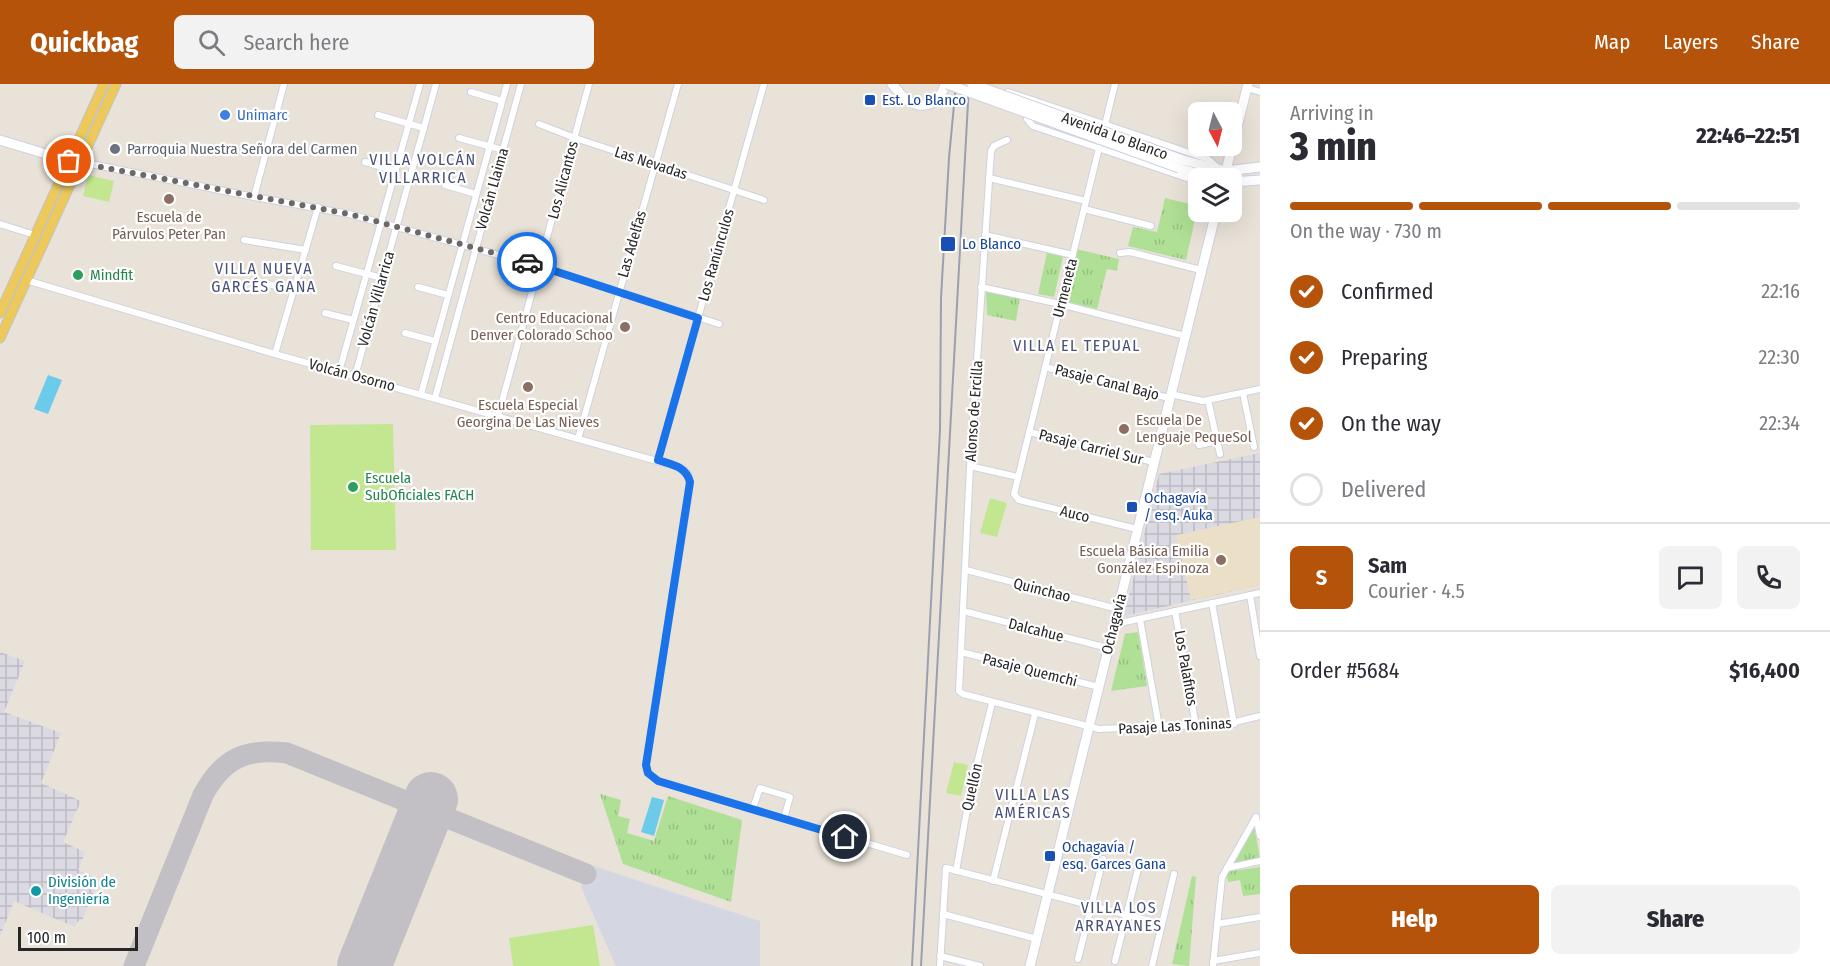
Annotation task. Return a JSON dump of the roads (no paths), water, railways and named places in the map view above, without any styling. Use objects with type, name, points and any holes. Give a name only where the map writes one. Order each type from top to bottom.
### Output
[{"type":"main road","points":[[0,338],[3,314],[35,235],[104,84]]},
{"type":"main road","points":[[3,314],[26,280],[116,84]]},
{"type":"main road","points":[[892,84],[906,100],[921,105],[938,99],[946,84]]},
{"type":"main road","name":"Avenida Lo Blanco","points":[[946,84],[1181,164],[1200,168]]},
{"type":"main road","name":"Avenida Lo Blanco","points":[[972,84],[1189,168]]},
{"type":"main road","points":[[1224,168],[1247,86]]},
{"type":"main road","points":[[0,140],[69,161],[81,162]]},
{"type":"main road","name":"Avenida Lo Blanco","points":[[1242,170],[1260,167]]},
{"type":"main road","points":[[1242,181],[1260,180]]},
{"type":"main road","name":"Ochagavía","points":[[1030,966],[1213,222]]},
{"type":"street","points":[[254,197],[284,84]]},
{"type":"street","name":"Volcán Villarrica","points":[[339,372],[420,84]]},
{"type":"street","name":"Volcán Villarrica","points":[[355,376],[436,84]]},
{"type":"street","name":"Volcán Llaima","points":[[421,393],[507,84]]},
{"type":"street","name":"Volcán Llaima","points":[[435,398],[521,84]]},
{"type":"street","name":"Los Alicantos","points":[[498,416],[590,84]]},
{"type":"street","name":"Las Adelfas","points":[[578,439],[678,84]]},
{"type":"street","name":"Los Ranúnculos","points":[[658,460],[764,84]]},
{"type":"street","points":[[1105,125],[1115,84]]},
{"type":"street","points":[[1247,86],[1260,92]]},
{"type":"street","points":[[471,92],[502,101]]},
{"type":"street","points":[[1008,92],[1208,159],[1218,168]]},
{"type":"street","points":[[1036,101],[1029,106],[1026,114],[1033,126],[1188,178]]},
{"type":"street","points":[[378,115],[424,128]]},
{"type":"street","name":"Las Nevadas","points":[[539,124],[764,200]]},
{"type":"street","points":[[459,138],[503,150]]},
{"type":"street","name":"Alonso de Ercilla","points":[[992,703],[960,692],[961,652],[970,466],[989,178],[992,148],[1007,140]]},
{"type":"street","name":"Urmeneta","points":[[1015,496],[1099,148]]},
{"type":"street","points":[[81,162],[254,197],[318,207],[381,222],[463,243],[719,324]]},
{"type":"street","points":[[365,162],[396,171]]},
{"type":"street","points":[[989,178],[1086,201]]},
{"type":"street","points":[[445,185],[476,194]]},
{"type":"street","points":[[275,354],[291,290],[318,207]]},
{"type":"street","points":[[1084,209],[1151,226]]},
{"type":"street","points":[[0,224],[35,235]]},
{"type":"street","points":[[985,235],[1073,255]]},
{"type":"street","points":[[244,240],[303,249]]},
{"type":"street","points":[[1120,253],[1128,252],[1201,270]]},
{"type":"street","points":[[336,266],[382,278]]},
{"type":"street","name":"Volcán Osorno","points":[[26,280],[275,354],[678,466],[688,474],[690,485],[647,771],[655,780],[753,808]]},
{"type":"street","points":[[258,281],[291,290]]},
{"type":"street","points":[[418,287],[448,295]]},
{"type":"street","points":[[981,287],[1060,304],[1185,336]]},
{"type":"street","points":[[324,313],[353,320]]},
{"type":"street","points":[[405,333],[435,341]]},
{"type":"street","name":"Pasaje Canal Bajo","points":[[1045,367],[1190,400],[1208,400],[1260,389]]},
{"type":"street","points":[[1243,393],[1254,447]]},
{"type":"street","points":[[1208,400],[1221,454]]},
{"type":"street","name":"Pasaje Carriel Sur","points":[[1029,432],[1154,462]]},
{"type":"street","points":[[1199,445],[1217,441]]},
{"type":"street","points":[[970,466],[1018,477]]},
{"type":"street","name":"Auco","points":[[1015,496],[1019,500],[1137,529]]},
{"type":"street","name":"Quinchao","points":[[966,570],[1118,609]]},
{"type":"street","points":[[1115,624],[1260,593]]},
{"type":"street","points":[[1250,595],[1260,656]]},
{"type":"street","points":[[1212,603],[1234,724]]},
{"type":"street","name":"Dalcahue","points":[[963,611],[1108,648]]},
{"type":"street","name":"Los Palafitos","points":[[1175,611],[1196,726]]},
{"type":"street","points":[[1140,619],[1159,727]]},
{"type":"street","name":"Pasaje Quemchi","points":[[961,652],[1099,687]]},
{"type":"street","points":[[992,703],[1088,727]]},
{"type":"street","name":"Quellón","points":[[956,871],[971,788],[992,703]]},
{"type":"street","points":[[993,881],[1035,714]]},
{"type":"street","name":"Pasaje Las Toninas","points":[[1088,727],[1104,729],[1234,724],[1260,716]]},
{"type":"street","points":[[784,818],[790,797],[760,788],[753,808],[784,818],[907,855]]},
{"type":"street","points":[[1260,836],[1256,817],[1221,882],[1213,964],[1260,953]]},
{"type":"street","points":[[1078,959],[1102,859]]},
{"type":"street","points":[[1227,868],[1260,861]]},
{"type":"street","points":[[940,966],[945,868],[1162,924]]},
{"type":"street","points":[[1115,961],[1138,869]]},
{"type":"street","points":[[1152,966],[1174,874]]},
{"type":"street","points":[[943,914],[1036,939]]},
{"type":"street","points":[[1217,924],[1260,917]]},
{"type":"street","points":[[940,956],[980,966]]},
{"type":"water","points":[[48,375],[62,380],[48,414],[34,409]]},
{"type":"water","points":[[652,797],[664,800],[654,836],[641,832]]},
{"type":"railway","points":[[912,966],[940,430],[941,298],[949,158],[956,84]]},
{"type":"railway","points":[[921,966],[969,84]]},
{"type":"place","name":"Est. Lo Blanco","points":[[870,100]]},
{"type":"place","name":"Unimarc","points":[[225,115]]},
{"type":"place","name":"Parroquia Nuestra Señora del Carmen","points":[[115,149]]},
{"type":"place","name":"Escuela de Párvulos Peter Pan","points":[[169,199]]},
{"type":"place","name":"Lo Blanco","points":[[948,244]]},
{"type":"place","name":"Mindfit","points":[[78,275]]},
{"type":"place","name":"Centro Educacional Denver Colorado Schoo","points":[[625,327]]},
{"type":"place","name":"Escuela Especial Georgina De Las Nieves","points":[[528,387]]},
{"type":"place","name":"Escuela De Lenguaje PequeSol","points":[[1124,429]]},
{"type":"place","name":"Escuela SubOficiales FACH","points":[[353,487]]},
{"type":"place","name":"Ochagavía / esq. Auka","points":[[1132,507]]},
{"type":"place","name":"Escuela Básica Emilia González Espinoza","points":[[1221,560]]},
{"type":"place","name":"Ochagavía / esq. Garces Gana","points":[[1050,856]]},
{"type":"place","name":"División de Ingeniería","points":[[36,891]]},
{"type":"district","name":"VILLA VOLCÁN VILLARRICA","points":[[423,168]]},
{"type":"district","name":"VILLA NUEVA GARCÉS GANA","points":[[264,277]]},
{"type":"district","name":"VILLA EL TEPUAL","points":[[1077,345]]},
{"type":"district","name":"VILLA LAS AMÉRICAS","points":[[1033,803]]},
{"type":"district","name":"VILLA LOS ARRAYANES","points":[[1119,916]]}]
